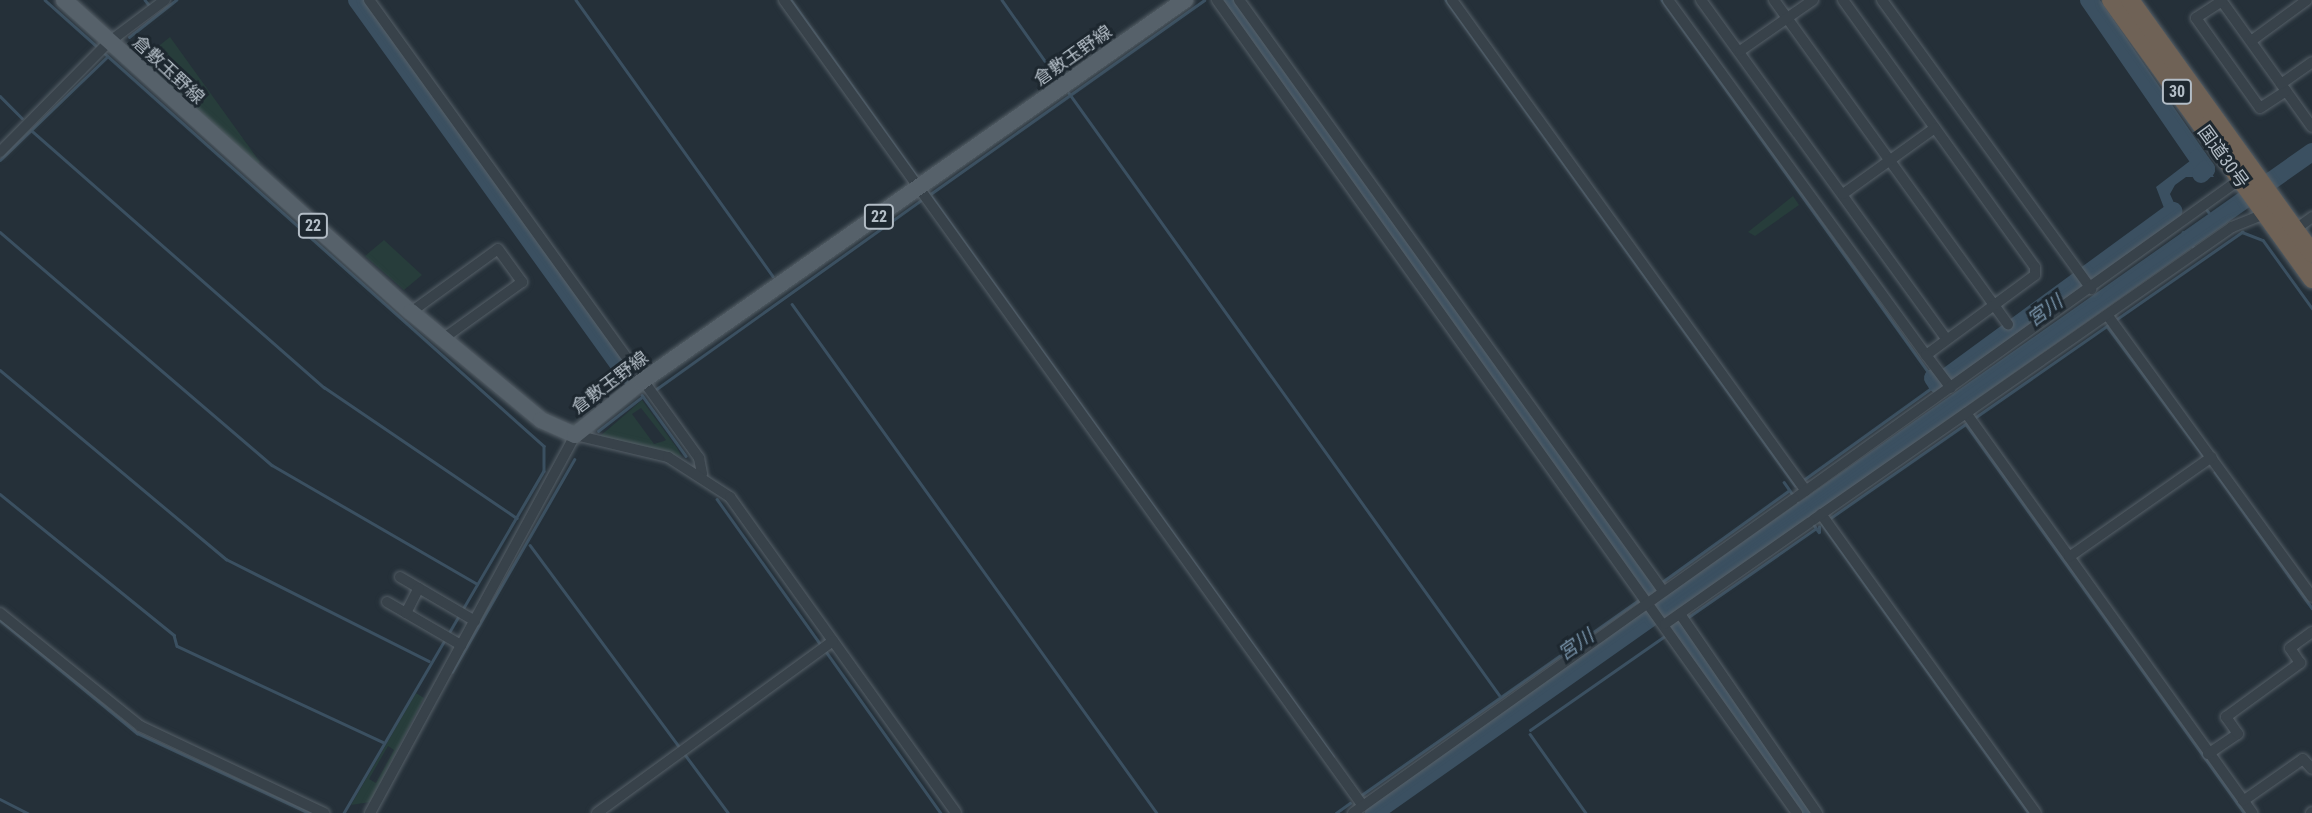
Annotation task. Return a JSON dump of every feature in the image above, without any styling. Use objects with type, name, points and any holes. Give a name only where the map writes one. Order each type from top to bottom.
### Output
[{"type":"highway","name":"国道30号","points":[[2111,0],[2289,234],[2312,279]]},
{"type":"highway","name":"国道30号","points":[[2130,0],[2247,177]]},
{"type":"highway","name":"国道30号","points":[[2289,234],[2312,253]]},
{"type":"main road","name":"倉敷玉野線","points":[[64,0],[103,49],[411,312],[541,420],[575,435],[647,389],[923,194],[1185,0]]},
{"type":"street","points":[[0,152],[103,49],[153,4],[165,0]]},
{"type":"street","points":[[369,0],[699,458],[702,474]]},
{"type":"street","points":[[784,0],[1363,806]]},
{"type":"street","points":[[1217,0],[1817,813]]},
{"type":"street","points":[[1239,0],[1653,593]]},
{"type":"street","points":[[1452,0],[1799,490]]},
{"type":"street","points":[[1668,0],[1946,381]]},
{"type":"street","points":[[1701,0],[1946,340]]},
{"type":"street","points":[[1774,0],[2008,325]]},
{"type":"street","points":[[1740,51],[1813,0]]},
{"type":"street","points":[[1843,0],[2035,267],[2035,275],[1926,355]]},
{"type":"street","points":[[1882,0],[2086,282]]},
{"type":"street","points":[[2312,62],[2284,87],[2260,108],[2196,18],[2221,0],[2284,87],[2312,127]]},
{"type":"street","points":[[2251,41],[2307,0]]},
{"type":"street","points":[[1843,194],[1935,128]]},
{"type":"street","points":[[1353,813],[1946,381],[2086,282],[2247,177]]},
{"type":"street","points":[[1674,620],[2111,320],[2197,252],[2269,207]]},
{"type":"street","points":[[2289,234],[2312,217]]},
{"type":"street","points":[[411,312],[498,248],[522,282],[444,338]]},
{"type":"street","points":[[2111,320],[2209,459],[2312,597]]},
{"type":"street","points":[[1969,418],[2252,813]]},
{"type":"street","points":[[370,813],[575,435],[668,457],[702,474],[739,508],[827,646],[956,813]]},
{"type":"street","points":[[2069,556],[2209,459]]},
{"type":"street","points":[[1819,520],[2036,813]]},
{"type":"street","points":[[400,577],[475,621]]},
{"type":"street","points":[[406,613],[419,589]]},
{"type":"street","points":[[387,602],[461,645]]},
{"type":"street","points":[[0,613],[140,726],[324,813]]},
{"type":"street","points":[[1674,620],[1797,813]]},
{"type":"street","points":[[2208,754],[2238,734],[2227,717],[2300,663],[2290,648],[2312,632]]},
{"type":"street","points":[[597,813],[827,646]]},
{"type":"street","points":[[2243,801],[2303,759],[2312,769]]},
{"type":"green space","points":[[170,37],[260,162],[257,165],[140,61]]},
{"type":"green space","points":[[1793,196],[1799,205],[1755,236],[1748,232]]},
{"type":"green space","points":[[384,240],[422,275],[404,290],[365,256]]},
{"type":"green space","points":[[642,400],[682,457],[599,437]],"holes":[[[641,408],[666,440],[654,444],[632,414]]]},
{"type":"green space","points":[[416,693],[424,698],[370,802],[351,805]],"holes":[[[388,746],[394,750],[376,783],[369,779]]]},
{"type":"water","points":[[2199,154],[2214,177],[2186,177],[2175,185],[2170,194],[2179,214],[2161,229],[2164,208],[2156,187]]},
{"type":"waterway","points":[[45,0],[544,446],[544,471],[344,813]]},
{"type":"waterway","points":[[145,0],[149,5]]},
{"type":"waterway","points":[[129,37],[176,0]]},
{"type":"waterway","points":[[357,0],[626,375]]},
{"type":"waterway","points":[[576,0],[773,276]]},
{"type":"waterway","points":[[791,0],[916,175]]},
{"type":"waterway","points":[[1002,0],[1057,78]]},
{"type":"waterway","points":[[929,195],[1204,0]]},
{"type":"waterway","points":[[1229,0],[1807,813]]},
{"type":"waterway","points":[[1446,0],[1795,485]]},
{"type":"waterway","points":[[1662,0],[1933,378]]},
{"type":"waterway","points":[[2089,0],[2206,169],[2201,174]]},
{"type":"waterway","points":[[0,160],[107,57]]},
{"type":"waterway","points":[[1069,93],[1500,696]]},
{"type":"waterway","points":[[0,96],[22,118]]},
{"type":"waterway","points":[[31,130],[324,387],[517,518]]},
{"type":"waterway","name":"宮川","points":[[1805,509],[2312,152]]},
{"type":"waterway","points":[[929,193],[1333,756]]},
{"type":"waterway","points":[[655,390],[923,199]]},
{"type":"waterway","points":[[2207,210],[2213,218]]},
{"type":"waterway","points":[[1933,378],[1937,384],[2173,211]]},
{"type":"waterway","points":[[0,232],[272,465],[477,584]]},
{"type":"waterway","name":"宮川","points":[[2183,232],[2195,249]]},
{"type":"waterway","points":[[1973,419],[2242,232],[2263,240],[2312,308]]},
{"type":"waterway","points":[[792,304],[1157,813]]},
{"type":"waterway","points":[[2107,326],[2205,458]]},
{"type":"waterway","points":[[0,370],[226,559],[429,661]]},
{"type":"waterway","points":[[1802,481],[1937,384]]},
{"type":"waterway","points":[[642,395],[686,456]]},
{"type":"waterway","points":[[598,431],[642,397]]},
{"type":"waterway","points":[[1829,519],[1967,423]]},
{"type":"waterway","points":[[1966,424],[2245,813]]},
{"type":"waterway","points":[[452,672],[574,460]]},
{"type":"waterway","points":[[2215,472],[2312,608]]},
{"type":"waterway","name":"宮川","points":[[1784,482],[1819,532],[1819,527]]},
{"type":"waterway","points":[[1662,582],[1788,491]]},
{"type":"waterway","points":[[0,494],[174,635],[177,646],[383,742]]},
{"type":"waterway","points":[[717,499],[821,645]]},
{"type":"waterway","name":"宮川","points":[[1374,813],[1802,511]]},
{"type":"waterway","points":[[1822,524],[2029,813]]},
{"type":"waterway","points":[[1687,618],[1815,529]]},
{"type":"waterway","points":[[530,545],[728,813]]},
{"type":"waterway","points":[[1645,594],[1656,585]]},
{"type":"waterway","points":[[1360,796],[1640,599]]},
{"type":"waterway","points":[[0,620],[137,733],[309,813]]},
{"type":"waterway","points":[[1674,629],[1682,622]]},
{"type":"waterway","points":[[1530,730],[1666,635]]},
{"type":"waterway","points":[[825,650],[941,813]]},
{"type":"waterway","points":[[1530,734],[1586,813]]},
{"type":"waterway","points":[[0,799],[28,813]]},
{"type":"waterway","points":[[1336,813],[1350,803]]}]
